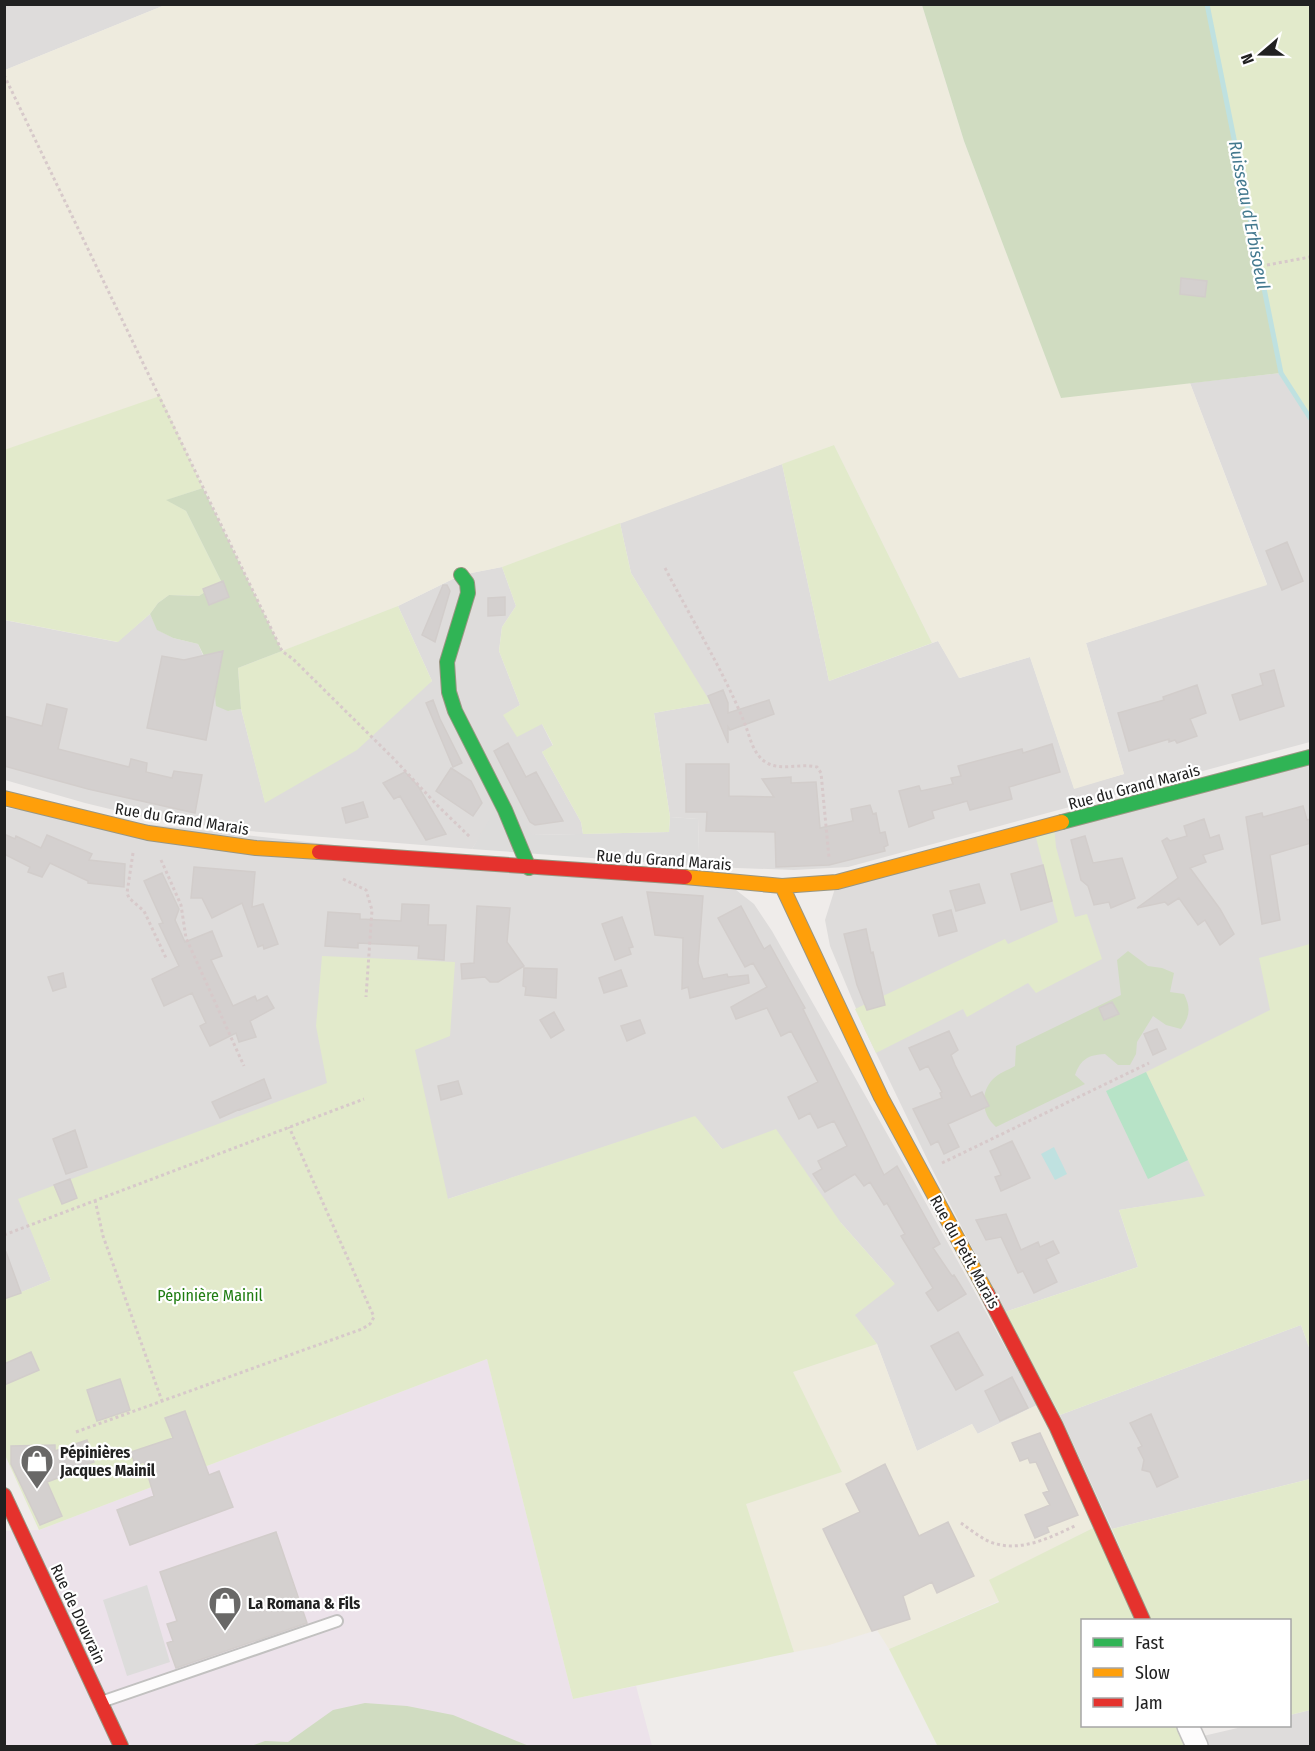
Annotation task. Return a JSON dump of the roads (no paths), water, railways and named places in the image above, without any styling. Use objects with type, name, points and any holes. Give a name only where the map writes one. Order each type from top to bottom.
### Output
[{"type":"street","points":[[460,575],[467,583],[468,593],[447,662],[448,692],[455,711],[505,810],[529,868]]},
{"type":"street","name":"Rue du Grand Marais","points":[[4,798],[138,831],[256,848],[699,878],[782,886],[837,882],[1311,757]]},
{"type":"street","name":"Rue du Petit Marais","points":[[782,886],[843,1022],[921,1174],[1024,1361],[1098,1515],[1143,1619]]},
{"type":"street","name":"Rue de Douvrain","points":[[4,1495],[121,1746]]},
{"type":"street","points":[[1189,1727],[1197,1746]]},
{"type":"lane","points":[[100,1702],[337,1621]]},
{"type":"water","points":[[1054,1147],[1067,1174],[1055,1180],[1041,1154]]},
{"type":"waterway","name":"Ruisseau d'Erbisoeul","points":[[1207,4],[1281,373],[1310,418]]},
{"type":"place","name":"Pépinières Jacques Mainil","points":[[37,1490]]},
{"type":"place","name":"La Romana & Fils","points":[[225,1632]]},
{"type":"park label","name":"Pépinière Mainil","points":[[210,1295]]}]
